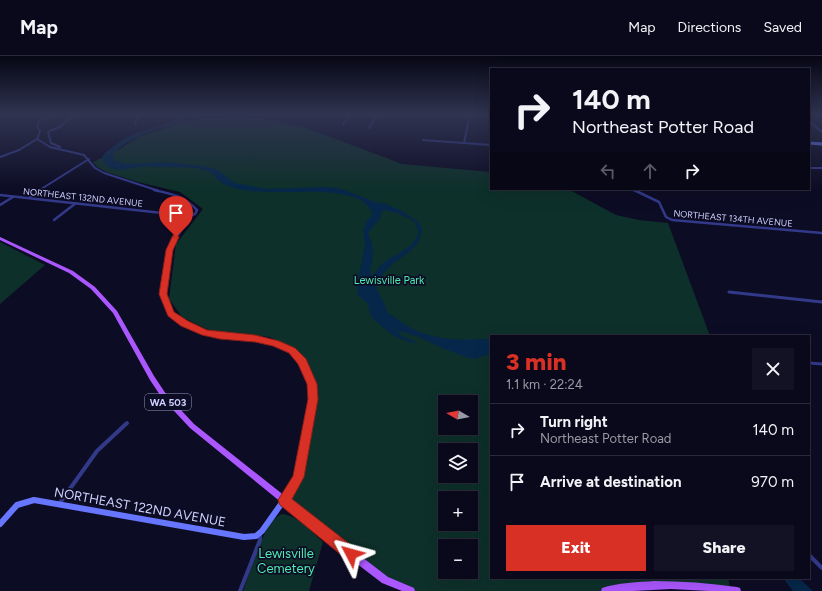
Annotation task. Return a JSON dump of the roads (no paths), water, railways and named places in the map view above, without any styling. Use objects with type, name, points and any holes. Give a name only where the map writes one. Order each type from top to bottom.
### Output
[{"type":"main road","name":"WA 503","points":[[0,238],[71,272],[97,292],[115,312],[157,386],[180,416],[199,433],[365,565],[390,582],[411,591]]},
{"type":"main road","points":[[605,591],[650,586],[737,591]]},
{"type":"street","points":[[0,157],[19,150],[36,139],[50,147],[84,154],[94,168],[104,173],[149,189],[180,196],[187,200],[197,210],[195,214],[189,216],[187,223],[176,237],[170,250],[163,294],[171,314],[193,328],[205,333],[220,336],[255,338],[276,343],[292,350],[302,362],[312,384],[313,399],[298,477],[260,534],[260,540],[240,591]]},
{"type":"street","points":[[50,139],[51,143],[69,150]]},
{"type":"street","points":[[464,143],[465,139]]},
{"type":"street","points":[[423,140],[490,145]]},
{"type":"street","points":[[810,144],[822,144]]},
{"type":"street","points":[[29,198],[50,183],[89,160]]},
{"type":"street","points":[[810,168],[822,168]]},
{"type":"street","name":"NORTHEAST 134TH AVENUE","points":[[633,190],[659,202],[666,217],[672,220],[822,233]]},
{"type":"street","name":"NORTHEAST 132ND AVENUE","points":[[0,195],[189,216]]},
{"type":"street","points":[[0,205],[13,197]]},
{"type":"street","points":[[54,220],[76,203]]},
{"type":"street","points":[[729,292],[822,302]]},
{"type":"street","points":[[810,363],[822,364]]},
{"type":"street","points":[[60,504],[97,451],[127,423]]},
{"type":"street","name":"NORTHEAST 122ND AVENUE","points":[[0,524],[17,505],[34,500],[244,537],[251,537],[260,534]]},
{"type":"street","points":[[810,556],[822,568]]},
{"type":"water","points":[[125,139],[133,139],[125,144],[113,156],[115,161],[128,164],[166,162],[202,166],[216,169],[235,183],[265,189],[329,187],[341,189],[402,211],[417,221],[422,228],[421,235],[418,243],[409,252],[390,266],[383,274],[376,287],[387,312],[411,328],[430,335],[450,339],[490,339],[490,354],[474,359],[466,357],[442,348],[402,329],[394,327],[402,336],[417,342],[412,343],[394,336],[370,315],[368,304],[358,295],[357,284],[365,246],[363,230],[366,222],[373,214],[367,205],[359,199],[331,193],[267,192],[238,189],[223,184],[206,170],[186,167],[113,169],[104,163],[102,157]],"holes":[[[384,210],[397,213],[414,221],[419,232],[414,242],[406,249],[384,262],[373,275],[371,275],[370,270],[373,252],[368,233],[381,217],[381,212]]]},
{"type":"water","points":[[784,579],[800,579],[813,591],[793,591]]},
{"type":"waterway","points":[[394,324],[401,330],[415,334]]},
{"type":"park label","name":"Lewisville Park","points":[[389,280]]},
{"type":"park label","name":"Lewisville Cemetery","points":[[286,560]]}]
